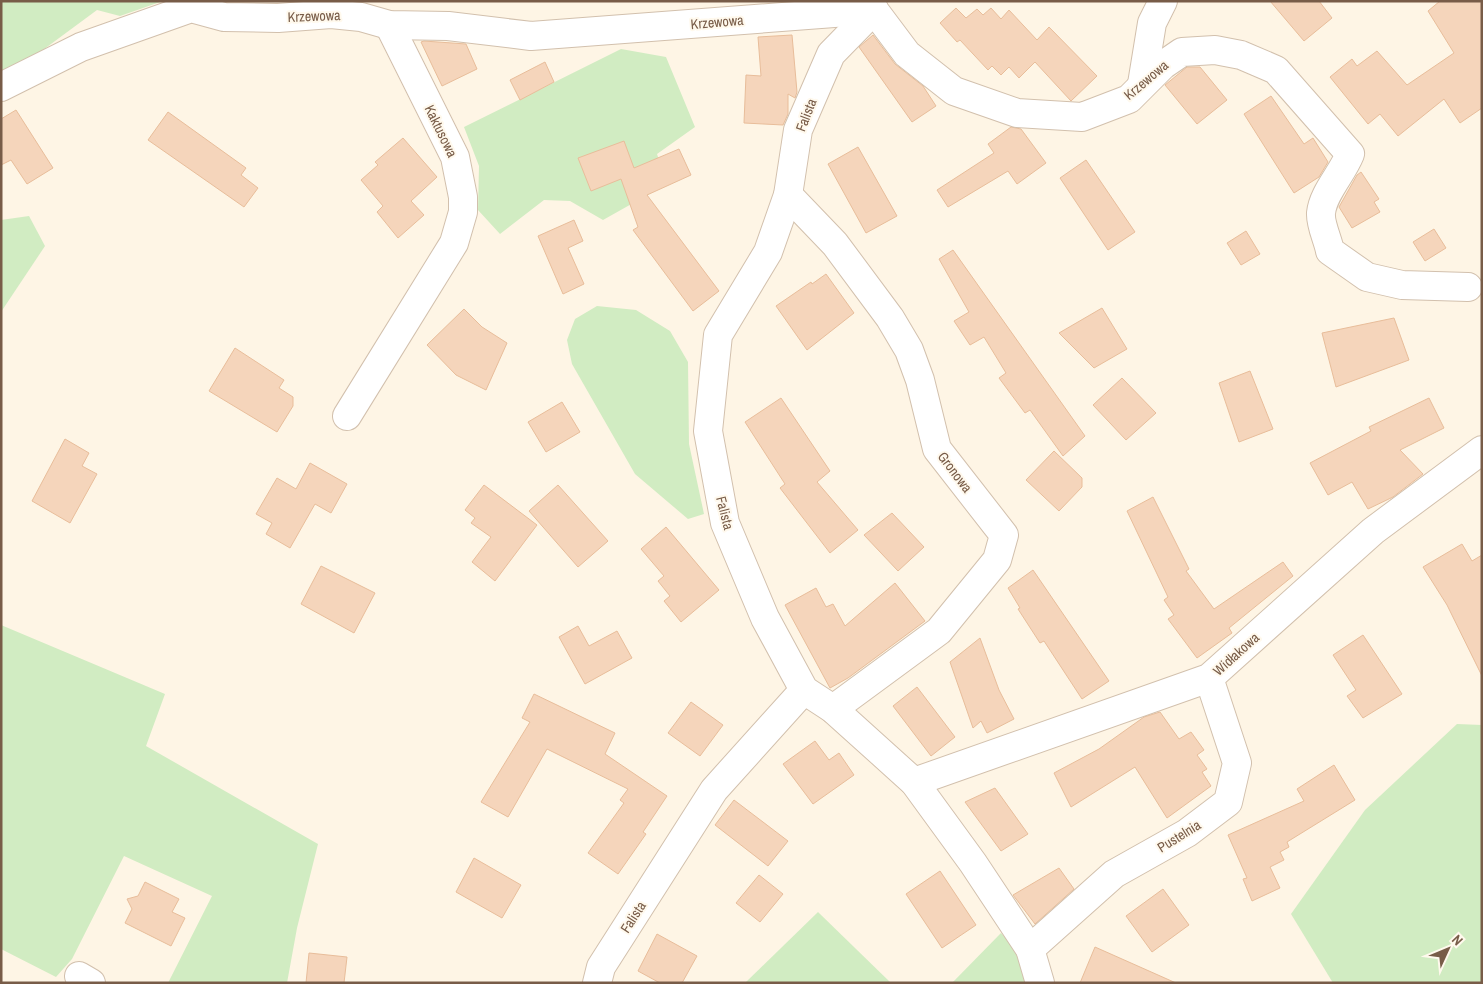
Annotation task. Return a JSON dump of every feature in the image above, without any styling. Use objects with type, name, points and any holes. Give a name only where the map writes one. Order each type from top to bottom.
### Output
[{"type":"street","points":[[1142,84],[1152,23],[1163,1]]},
{"type":"street","name":"Krzewowa","points":[[1,87],[81,47],[201,5],[224,17],[276,9],[361,17],[389,25],[448,26],[531,36],[878,4],[907,54],[954,91],[1017,113],[1082,118],[1129,99],[1162,64],[1182,52],[1215,50],[1241,55],[1276,70],[1350,154],[1343,171],[1329,189],[1321,214],[1330,251],[1367,277],[1402,285],[1468,287]]},
{"type":"street","name":"Falista","points":[[597,983],[601,967],[714,790],[804,690],[765,618],[725,523],[708,432],[718,335],[768,252],[788,195],[798,130],[831,54],[878,4]]},
{"type":"street","name":"Kaktusowa","points":[[348,416],[454,243],[463,212],[464,198],[455,157],[389,25]]},
{"type":"street","name":"Gronowa","points":[[788,195],[835,244],[890,318],[909,350],[920,380],[937,449],[1004,535],[997,560],[939,631],[833,709]]},
{"type":"street","name":"Widłakowa","points":[[914,782],[1208,678],[1373,531],[1482,450]]},
{"type":"street","name":"Pustelnia","points":[[1030,949],[1114,874],[1187,833],[1228,802],[1237,763],[1208,678]]},
{"type":"street","points":[[804,690],[833,709],[914,782],[973,863],[1030,949],[1040,983]]},
{"type":"green space","points":[[1,1],[163,1],[120,16],[97,10],[32,58],[1,71]]},
{"type":"green space","points":[[621,49],[666,57],[695,127],[657,154],[667,184],[603,220],[570,201],[544,200],[500,234],[478,210],[479,166],[464,127]]},
{"type":"green space","points":[[29,216],[45,246],[1,312],[1,220]]},
{"type":"green space","points":[[597,306],[636,310],[670,331],[688,362],[689,444],[704,514],[688,519],[635,474],[572,364],[567,340],[575,319]]},
{"type":"green space","points":[[1,625],[165,694],[146,746],[318,844],[297,928],[287,983],[168,983],[212,896],[124,856],[72,959],[56,977],[1,949]]},
{"type":"green space","points":[[1457,724],[1482,725],[1482,983],[1333,983],[1291,914],[1365,810]]},
{"type":"green space","points":[[818,912],[891,983],[745,983]]},
{"type":"green space","points":[[1001,933],[1016,949],[1026,983],[952,983]]},
{"type":"building","points":[[1270,1],[1319,1],[1332,18],[1304,41]]},
{"type":"building","points":[[1440,1],[1482,1],[1482,108],[1460,123],[1444,99],[1398,136],[1380,114],[1368,124],[1330,77],[1352,59],[1357,66],[1377,51],[1407,85],[1454,53],[1428,11]]},
{"type":"building","points":[[956,8],[966,18],[977,9],[983,15],[991,8],[1001,19],[1009,10],[1037,40],[1049,27],[1097,76],[1071,101],[1035,62],[1019,78],[1009,67],[1001,75],[992,66],[988,70],[960,40],[957,42],[940,23]]},
{"type":"building","points":[[792,35],[797,92],[795,98],[788,94],[788,114],[783,125],[744,123],[746,75],[761,76],[758,37]]},
{"type":"building","points":[[873,35],[895,64],[923,86],[936,106],[912,122],[859,47]]},
{"type":"building","points":[[421,42],[466,44],[477,69],[442,86]]},
{"type":"building","points":[[545,62],[554,82],[520,100],[510,80]]},
{"type":"building","points":[[1187,67],[1200,67],[1227,100],[1197,124],[1165,85]]},
{"type":"building","points":[[1271,96],[1304,144],[1313,138],[1328,162],[1319,177],[1294,193],[1244,114]]},
{"type":"building","points":[[16,110],[53,168],[27,184],[11,160],[1,165],[1,119]]},
{"type":"building","points":[[168,112],[246,168],[241,175],[258,188],[244,207],[148,140]]},
{"type":"building","points":[[1011,127],[1021,129],[1046,163],[1017,184],[1008,171],[948,207],[937,190],[994,153],[988,144]]},
{"type":"building","points":[[403,138],[437,177],[411,201],[424,215],[398,238],[377,212],[383,206],[361,180],[378,165],[375,162]]},
{"type":"building","points":[[624,141],[634,168],[679,149],[691,175],[647,195],[719,291],[693,311],[633,230],[638,227],[621,179],[591,191],[578,158]]},
{"type":"building","points":[[858,147],[897,216],[866,233],[828,164]]},
{"type":"building","points":[[1086,160],[1135,232],[1108,250],[1060,178]]},
{"type":"building","points":[[1361,172],[1379,199],[1374,202],[1380,212],[1352,228],[1339,207],[1357,175]]},
{"type":"building","points":[[574,220],[583,241],[568,248],[584,284],[563,294],[538,236]]},
{"type":"building","points":[[1434,229],[1446,248],[1425,261],[1413,242]]},
{"type":"building","points":[[1246,231],[1260,254],[1241,265],[1227,243]]},
{"type":"building","points":[[953,250],[1085,436],[1063,456],[1030,410],[1025,413],[999,378],[1006,373],[984,337],[970,345],[954,321],[969,312],[939,259]]},
{"type":"building","points":[[826,274],[854,313],[807,350],[776,306]]},
{"type":"building","points":[[1102,308],[1127,349],[1094,368],[1059,333]]},
{"type":"building","points":[[464,309],[482,327],[507,343],[486,390],[456,375],[427,345]]},
{"type":"building","points":[[1394,318],[1409,360],[1336,387],[1322,333]]},
{"type":"building","points":[[235,348],[284,380],[279,388],[293,397],[293,406],[277,432],[209,391]]},
{"type":"building","points":[[1250,371],[1273,429],[1239,442],[1219,383]]},
{"type":"building","points":[[1122,378],[1156,413],[1126,440],[1093,405]]},
{"type":"building","points":[[781,398],[830,471],[817,482],[858,530],[830,553],[780,488],[785,484],[745,422]]},
{"type":"building","points":[[1429,398],[1444,428],[1400,450],[1423,474],[1393,497],[1368,509],[1352,482],[1328,495],[1310,463],[1371,431],[1369,427]]},
{"type":"building","points":[[562,402],[580,432],[546,452],[528,422]]},
{"type":"building","points":[[65,439],[89,453],[82,466],[97,474],[70,523],[32,501]]},
{"type":"building","points":[[1054,451],[1082,478],[1082,487],[1059,511],[1026,480]]},
{"type":"building","points":[[310,463],[347,484],[331,513],[315,504],[290,548],[266,534],[272,523],[256,514],[277,478],[296,489]]},
{"type":"building","points":[[484,485],[537,525],[495,581],[472,562],[491,537],[471,523],[475,518],[465,510]]},
{"type":"building","points":[[558,485],[608,541],[578,567],[529,511]]},
{"type":"building","points":[[1153,497],[1189,569],[1186,571],[1214,609],[1283,562],[1293,576],[1229,628],[1232,633],[1197,658],[1168,619],[1174,615],[1164,600],[1168,597],[1127,511]]},
{"type":"building","points":[[892,513],[924,547],[898,571],[864,535]]},
{"type":"building","points":[[666,527],[719,590],[681,622],[664,601],[670,596],[658,581],[664,576],[641,549]]},
{"type":"building","points":[[1462,544],[1472,561],[1482,555],[1482,676],[1447,605],[1423,567]]},
{"type":"building","points":[[321,566],[375,593],[354,633],[301,604]]},
{"type":"building","points":[[1033,570],[1109,681],[1082,699],[1044,641],[1040,643],[1018,609],[1020,608],[1008,588]]},
{"type":"building","points":[[895,583],[925,621],[848,678],[830,688],[785,605],[816,588],[826,607],[833,604],[845,626]]},
{"type":"building","points":[[578,626],[589,646],[617,631],[632,658],[585,684],[559,637]]},
{"type":"building","points":[[1363,635],[1402,694],[1363,718],[1347,696],[1356,690],[1333,655]]},
{"type":"building","points":[[980,638],[999,690],[1014,719],[987,733],[981,721],[973,728],[950,662]]},
{"type":"building","points":[[917,687],[955,737],[931,756],[893,706]]},
{"type":"building","points":[[534,694],[615,733],[605,754],[667,796],[643,832],[646,834],[618,874],[588,853],[624,803],[620,800],[628,789],[547,749],[508,817],[481,802],[530,722],[522,718]]},
{"type":"building","points":[[691,702],[723,725],[700,756],[668,733]]},
{"type":"building","points":[[1160,712],[1179,739],[1191,732],[1204,750],[1197,755],[1207,769],[1202,772],[1211,786],[1167,818],[1135,767],[1071,807],[1054,773],[1099,749],[1144,717]]},
{"type":"building","points":[[815,741],[829,760],[839,753],[854,775],[813,804],[783,764]]},
{"type":"building","points":[[1334,765],[1355,800],[1287,842],[1289,847],[1280,852],[1284,860],[1270,867],[1280,888],[1252,901],[1243,879],[1247,878],[1228,835],[1304,801],[1297,789]]},
{"type":"building","points":[[995,788],[1028,834],[1001,851],[965,802]]},
{"type":"building","points":[[734,800],[788,841],[768,866],[715,825]]},
{"type":"building","points":[[474,858],[521,885],[502,918],[456,892]]},
{"type":"building","points":[[1059,868],[1074,889],[1035,924],[1013,895]]},
{"type":"building","points":[[940,871],[976,925],[942,948],[906,894]]},
{"type":"building","points":[[759,875],[783,894],[760,922],[736,903]]},
{"type":"building","points":[[145,882],[179,899],[172,912],[185,918],[171,946],[125,923],[132,909],[127,899],[138,896]]},
{"type":"building","points":[[1163,889],[1189,925],[1152,952],[1126,916]]},
{"type":"building","points":[[657,934],[697,956],[682,983],[660,983],[638,971]]},
{"type":"building","points":[[1095,947],[1176,983],[1080,983]]},
{"type":"building","points":[[309,953],[347,957],[344,983],[306,983]]}]
